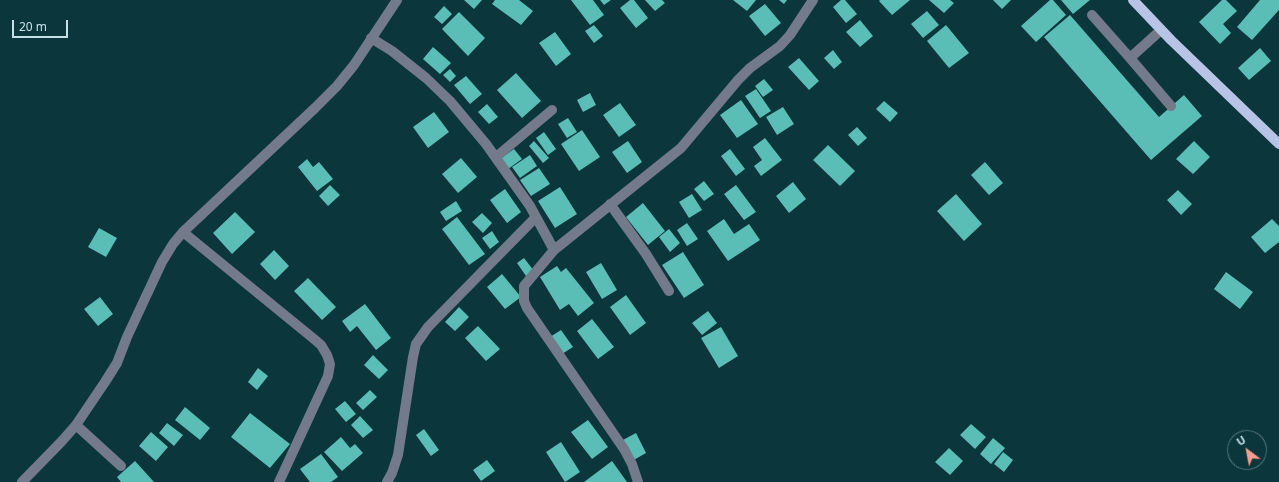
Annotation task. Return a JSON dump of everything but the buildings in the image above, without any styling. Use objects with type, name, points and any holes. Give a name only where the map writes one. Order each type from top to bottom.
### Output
[{"type":"main road","points":[[1133,0],[1161,30],[1279,144]]},
{"type":"street","points":[[22,482],[62,442],[80,428],[117,363],[127,337],[162,262],[174,244],[326,97],[375,40],[397,0]]},
{"type":"street","points":[[638,482],[632,464],[624,449],[528,308],[524,301],[524,286],[554,250],[681,148],[738,80],[780,46],[790,35],[813,0]]},
{"type":"street","points":[[1092,15],[1171,106]]},
{"type":"street","points":[[1130,58],[1161,30]]},
{"type":"street","points":[[375,40],[392,51],[426,78],[450,101],[496,157],[530,206],[554,250]]},
{"type":"street","points":[[496,157],[552,110]]},
{"type":"street","points":[[610,204],[646,254],[669,291]]},
{"type":"street","points":[[387,482],[392,473],[398,455],[416,344],[428,327],[536,218]]},
{"type":"street","points":[[186,234],[314,339],[327,355],[330,364],[328,376],[279,482]]},
{"type":"street","points":[[80,428],[122,466]]}]
